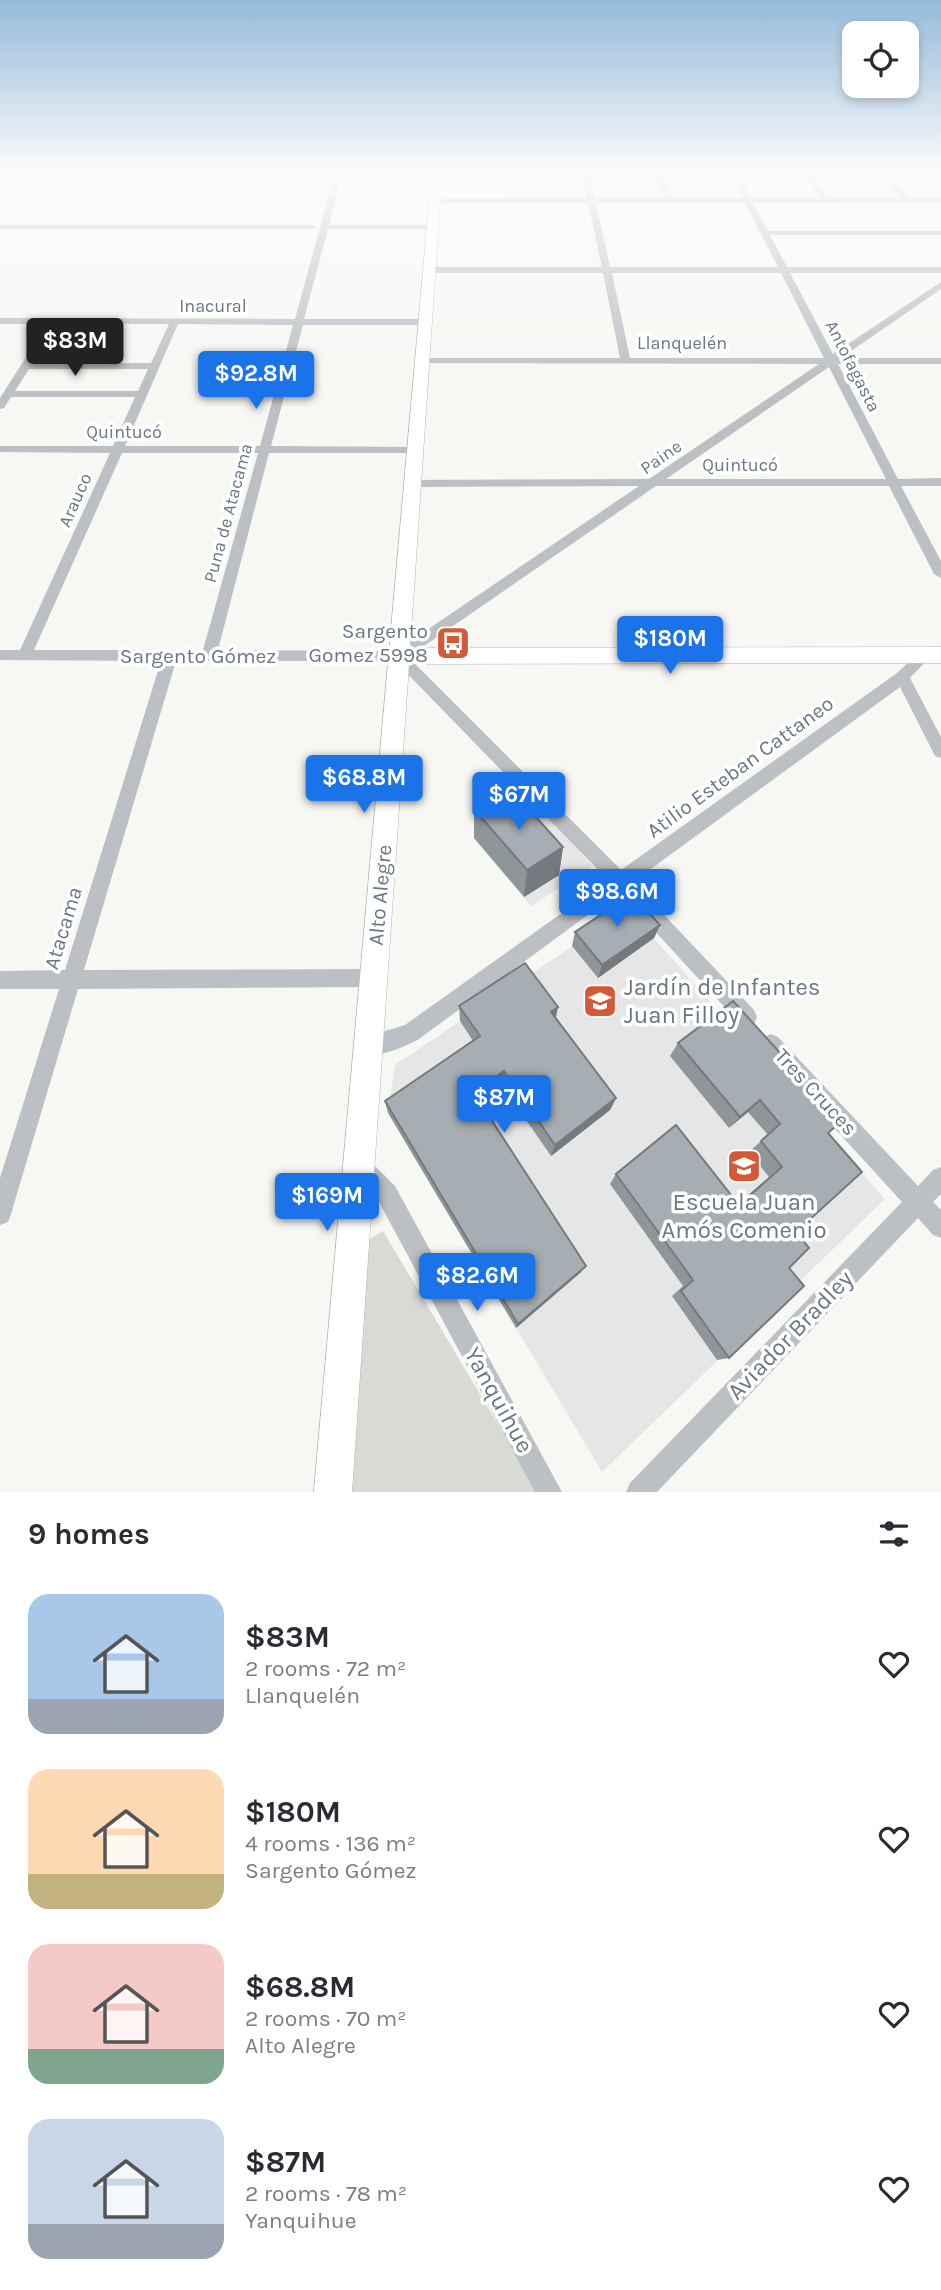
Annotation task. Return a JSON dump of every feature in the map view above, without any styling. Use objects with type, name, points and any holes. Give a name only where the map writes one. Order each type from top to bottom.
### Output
[{"type":"main road","name":"Alto Alegre","points":[[333,1492],[432,243]]},
{"type":"main road","name":"Sargento Gómez","points":[[399,656],[933,655]]},
{"type":"street","name":"Puna de Atacama","points":[[209,656],[298,321],[315,243]]},
{"type":"street","points":[[602,243],[626,360]]},
{"type":"street","name":"Antofagasta","points":[[771,243],[941,574]]},
{"type":"street","points":[[430,270],[941,270]]},
{"type":"street","name":"Paine","points":[[399,656],[941,285]]},
{"type":"street","name":"Inacural","points":[[0,321],[426,322]]},
{"type":"street","points":[[0,406],[54,321]]},
{"type":"street","name":"Arauco","points":[[25,655],[174,321]]},
{"type":"street","name":"Llanquelén","points":[[422,361],[941,361]]},
{"type":"street","points":[[25,366],[155,366]]},
{"type":"street","points":[[8,394],[142,394]]},
{"type":"street","name":"Quintucó","points":[[0,449],[416,450]]},
{"type":"street","name":"Quintucó","points":[[414,483],[941,482]]},
{"type":"street","name":"Sargento Gómez","points":[[0,655],[399,656]]},
{"type":"street","name":"Atacama","points":[[0,1214],[170,655]]},
{"type":"street","name":"Atilio Esteban Cattaneo","points":[[369,1045],[399,1039],[412,1032],[933,655]]},
{"type":"street","name":"Tres Cruces","points":[[399,656],[621,882],[941,1227]]},
{"type":"street","points":[[902,677],[941,752]]},
{"type":"street","points":[[0,979],[373,978]]},
{"type":"street","name":"Yanquihue","points":[[360,1167],[387,1194],[549,1492]]},
{"type":"street","name":"Aviador Bradley","points":[[639,1492],[941,1178]]},
{"type":"shaded area","points":[[534,802],[593,866],[531,906],[474,838]]},
{"type":"shaded area","points":[[628,909],[885,1199],[602,1472],[388,1113],[395,1065]]},
{"type":"shaded area","points":[[383,1231],[538,1492],[349,1492],[367,1241]]},
{"type":"building","points":[[496,796],[513,814],[526,806],[563,847],[527,870],[474,809]]},
{"type":"building","points":[[632,894],[660,925],[602,965],[575,932]]},
{"type":"building","points":[[525,963],[558,1007],[551,1012],[616,1098],[555,1145],[504,1071],[474,1093],[586,1266],[518,1324],[385,1101],[480,1036],[459,1006]]},
{"type":"building","points":[[733,1001],[842,1121],[828,1133],[862,1172],[796,1232],[809,1248],[789,1268],[804,1286],[729,1358],[681,1291],[693,1280],[616,1174],[676,1125],[739,1205],[782,1167],[761,1141],[780,1124],[760,1100],[740,1117],[678,1043]]},
{"type":"place","name":"Sargento Gomez 5998","points":[[453,643]]},
{"type":"place","name":"Jardín de Infantes Juan Filloy","points":[[600,1001]]},
{"type":"place","name":"Escuela Juan Amós Comenio","points":[[744,1166]]}]
